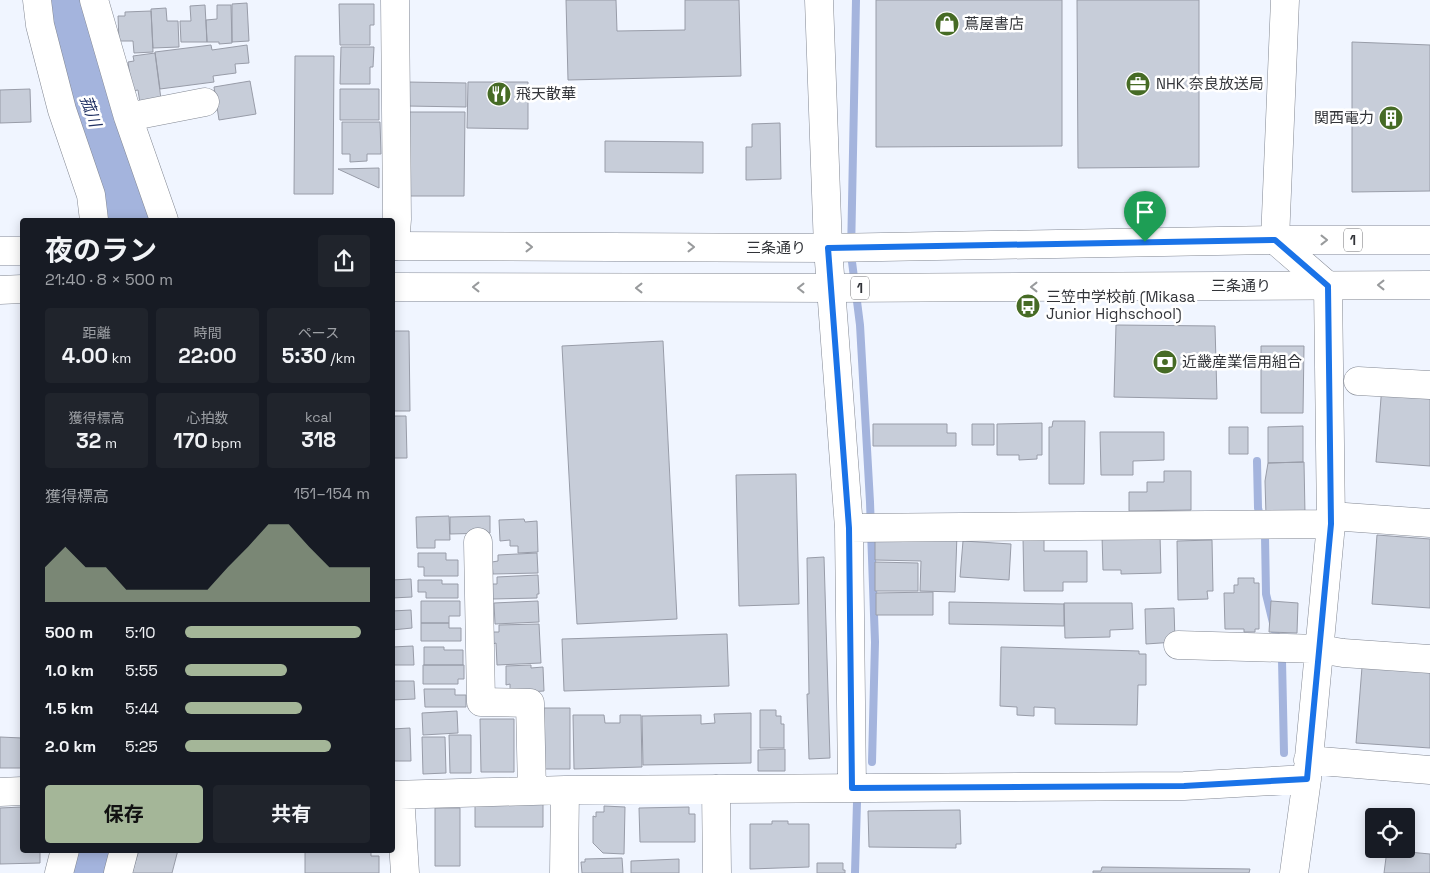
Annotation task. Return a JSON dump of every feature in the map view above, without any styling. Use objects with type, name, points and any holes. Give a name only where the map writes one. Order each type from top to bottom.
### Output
[{"type":"street","points":[[37,0],[40,25],[62,110],[91,195],[94,218]]},
{"type":"street","points":[[94,0],[128,116],[163,218]]},
{"type":"street","points":[[395,0],[397,219],[395,237]]},
{"type":"street","points":[[819,0],[828,248],[849,528],[852,788]]},
{"type":"street","points":[[1285,0],[1275,240],[1328,286],[1331,520],[1308,770],[1294,873]]},
{"type":"street","points":[[128,116],[206,102]]},
{"type":"street","name":"三条通り","points":[[395,246],[828,248],[1275,240],[1430,240]]},
{"type":"street","points":[[0,251],[20,251]]},
{"type":"street","name":"三条通り","points":[[395,287],[832,288],[1430,285]]},
{"type":"street","points":[[0,290],[20,290]]},
{"type":"street","points":[[1358,381],[1430,385]]},
{"type":"street","points":[[849,528],[1331,520],[1430,523]]},
{"type":"street","points":[[478,542],[481,702],[530,703],[532,791]]},
{"type":"street","points":[[1178,645],[1319,649],[1343,653],[1430,659]]},
{"type":"street","points":[[405,873],[396,795],[564,790],[1184,786],[1308,770],[1430,770]]},
{"type":"street","points":[[716,789],[717,873]]},
{"type":"street","points":[[564,790],[564,873]]},
{"type":"street","points":[[0,792],[20,791]]},
{"type":"street","points":[[59,873],[64,853]]},
{"type":"street","points":[[118,873],[123,853]]},
{"type":"building","points":[[566,0],[616,0],[617,31],[685,30],[685,0],[739,0],[741,76],[568,80]]},
{"type":"building","points":[[876,0],[1062,0],[1062,146],[876,147]]},
{"type":"building","name":"NHK 奈良放送局","points":[[1077,0],[1199,0],[1199,167],[1078,168]]},
{"type":"building","points":[[247,3],[249,41],[232,42],[232,4]]},
{"type":"building","points":[[339,4],[374,4],[374,25],[370,25],[370,45],[340,45]]},
{"type":"building","points":[[205,5],[207,42],[181,42],[180,21],[191,21],[190,6]]},
{"type":"building","points":[[217,5],[231,5],[232,43],[219,44],[219,42],[207,42],[206,20],[217,19]]},
{"type":"building","points":[[166,8],[167,21],[178,21],[179,47],[153,48],[151,9]]},
{"type":"building","points":[[151,11],[153,52],[134,53],[133,41],[119,41],[118,16],[125,16],[125,12]]},
{"type":"building","name":"関西電力","points":[[1352,42],[1430,45],[1430,191],[1352,192]]},
{"type":"building","points":[[211,45],[212,50],[247,45],[249,63],[235,64],[236,73],[213,76],[214,82],[160,89],[155,52]]},
{"type":"building","points":[[341,47],[374,47],[373,67],[370,67],[370,84],[340,84]]},
{"type":"building","points":[[155,53],[162,107],[141,110],[138,90],[132,91],[128,62],[134,61],[133,56]]},
{"type":"building","points":[[295,56],[334,56],[333,194],[294,194]]},
{"type":"building","points":[[250,81],[256,114],[219,120],[214,87]]},
{"type":"building","points":[[407,82],[466,83],[466,107],[407,106]]},
{"type":"building","points":[[468,82],[528,82],[528,129],[467,128]]},
{"type":"building","points":[[30,89],[31,122],[0,123],[0,90]]},
{"type":"building","points":[[340,89],[379,89],[379,120],[340,120]]},
{"type":"building","points":[[405,112],[465,112],[464,196],[404,196]]},
{"type":"building","points":[[342,122],[380,122],[381,154],[367,154],[367,161],[350,162],[350,154],[342,154]]},
{"type":"building","points":[[780,123],[781,179],[746,180],[746,147],[752,147],[752,124]]},
{"type":"building","points":[[605,141],[703,142],[703,173],[605,172]]},
{"type":"building","points":[[379,168],[379,188],[338,169]]},
{"type":"building","name":"近畿産業信用組合","points":[[1116,325],[1215,326],[1217,399],[1114,397]]},
{"type":"building","points":[[395,331],[409,331],[410,411],[395,411]]},
{"type":"building","points":[[663,341],[677,619],[577,624],[562,346]]},
{"type":"building","points":[[1261,346],[1304,346],[1303,413],[1261,413]]},
{"type":"building","points":[[1382,385],[1430,389],[1430,466],[1376,462]]},
{"type":"building","points":[[395,416],[406,416],[407,458],[395,458]]},
{"type":"building","points":[[1053,421],[1085,421],[1084,484],[1049,484],[1049,427],[1052,427]]},
{"type":"building","points":[[1042,423],[1042,455],[1037,455],[1037,459],[1019,460],[1019,455],[997,455],[997,424]]},
{"type":"building","points":[[873,424],[947,424],[947,433],[956,433],[956,446],[873,446]]},
{"type":"building","points":[[972,424],[994,424],[994,445],[972,445]]},
{"type":"building","points":[[1303,426],[1303,462],[1268,463],[1268,427]]},
{"type":"building","points":[[1229,427],[1248,427],[1248,454],[1229,454]]},
{"type":"building","points":[[1100,432],[1164,432],[1164,460],[1133,461],[1133,475],[1101,475]]},
{"type":"building","points":[[1304,462],[1305,514],[1266,515],[1265,481],[1268,463]]},
{"type":"building","points":[[1164,471],[1191,471],[1191,510],[1129,511],[1129,492],[1147,492],[1147,482],[1164,482]]},
{"type":"building","points":[[796,474],[799,604],[739,606],[736,475]]},
{"type":"building","points":[[449,516],[450,540],[435,540],[435,548],[417,548],[416,517]]},
{"type":"building","points":[[490,516],[490,533],[450,534],[450,517]]},
{"type":"building","points":[[524,519],[525,522],[537,521],[538,552],[518,553],[518,546],[510,546],[510,540],[500,541],[499,520]]},
{"type":"building","points":[[875,532],[957,534],[955,592],[920,591],[921,561],[875,560]]},
{"type":"building","points":[[1160,535],[1161,573],[1121,574],[1121,570],[1103,570],[1102,536]]},
{"type":"building","points":[[1377,535],[1430,539],[1430,608],[1372,604]]},
{"type":"building","points":[[1023,538],[1044,538],[1044,551],[1087,551],[1087,582],[1063,582],[1063,591],[1024,591]]},
{"type":"building","points":[[1212,540],[1213,591],[1207,591],[1208,599],[1178,600],[1177,541]]},
{"type":"building","points":[[963,541],[1011,544],[1009,580],[960,577]]},
{"type":"building","points":[[418,553],[446,553],[446,560],[458,560],[458,576],[424,576],[424,567],[418,567]]},
{"type":"building","points":[[537,553],[538,573],[493,574],[492,562],[498,561],[498,555]]},
{"type":"building","points":[[824,557],[830,758],[809,759],[807,558]]},
{"type":"building","points":[[875,562],[918,563],[918,591],[875,591]]},
{"type":"building","points":[[538,575],[539,594],[537,594],[537,598],[492,599],[491,584],[497,584],[497,577]]},
{"type":"building","points":[[1238,578],[1254,578],[1254,583],[1259,583],[1259,629],[1255,629],[1255,632],[1244,632],[1244,629],[1225,629],[1224,593],[1234,593],[1234,585],[1238,585]]},
{"type":"building","points":[[411,579],[412,597],[395,598],[395,580]]},
{"type":"building","points":[[418,580],[442,580],[442,584],[458,584],[458,598],[426,598],[426,592],[418,592]]},
{"type":"building","points":[[933,592],[933,615],[876,615],[876,593]]},
{"type":"building","points":[[421,601],[460,601],[460,616],[449,616],[449,623],[421,623]]},
{"type":"building","points":[[538,601],[539,622],[495,624],[494,603]]},
{"type":"building","points":[[1271,601],[1298,603],[1297,633],[1269,632]]},
{"type":"building","points":[[949,602],[1064,604],[1064,626],[949,624]]},
{"type":"building","points":[[1064,603],[1132,603],[1133,629],[1110,630],[1110,637],[1065,638]]},
{"type":"building","points":[[1174,608],[1175,642],[1146,644],[1145,609]]},
{"type":"building","points":[[411,610],[412,628],[395,630],[395,611]]},
{"type":"building","points":[[421,623],[449,623],[449,628],[461,628],[461,641],[421,641]]},
{"type":"building","points":[[539,624],[541,663],[497,665],[496,643],[493,644],[492,632],[499,632],[499,625]]},
{"type":"building","points":[[727,634],[729,686],[564,691],[562,639]]},
{"type":"building","points":[[413,646],[414,665],[395,665],[395,647]]},
{"type":"building","points":[[424,647],[444,647],[444,650],[463,650],[463,665],[424,665]]},
{"type":"building","points":[[1001,647],[1139,651],[1139,654],[1146,654],[1146,685],[1138,685],[1137,725],[1055,724],[1055,708],[1034,707],[1034,716],[1017,715],[1017,707],[1000,706]]},
{"type":"building","points":[[423,665],[464,665],[464,679],[458,679],[458,684],[423,684]]},
{"type":"building","points":[[531,665],[531,668],[543,667],[544,691],[510,693],[510,684],[506,685],[506,666]]},
{"type":"building","points":[[1362,667],[1430,672],[1430,748],[1356,743]]},
{"type":"building","points":[[395,681],[414,681],[415,699],[395,700]]},
{"type":"building","points":[[424,689],[455,689],[455,695],[466,695],[466,707],[425,707]]},
{"type":"building","points":[[544,708],[570,708],[570,769],[544,769]]},
{"type":"building","points":[[760,710],[776,710],[776,716],[781,716],[781,724],[784,724],[784,748],[760,748]]},
{"type":"building","points":[[457,711],[458,733],[423,735],[422,713]]},
{"type":"building","points":[[751,713],[751,763],[643,765],[642,716],[701,715],[701,724],[715,723],[714,714]]},
{"type":"building","points":[[573,715],[604,715],[605,723],[620,723],[620,715],[641,715],[642,767],[574,769]]},
{"type":"building","points":[[480,719],[514,719],[514,772],[481,772]]},
{"type":"building","points":[[410,728],[411,761],[395,761],[395,729]]},
{"type":"building","points":[[449,735],[471,735],[471,773],[450,773]]},
{"type":"building","points":[[0,737],[20,738],[20,768],[0,768]]},
{"type":"building","points":[[422,737],[445,737],[446,773],[423,774]]},
{"type":"building","points":[[785,749],[785,771],[758,771],[758,750]]},
{"type":"building","points":[[475,802],[543,802],[543,827],[475,827]]},
{"type":"building","points":[[604,806],[625,807],[624,854],[603,853],[593,843],[593,816],[596,817],[596,812],[604,812]]},
{"type":"building","points":[[20,807],[20,853],[40,853],[40,863],[0,864],[0,808]]},
{"type":"building","points":[[689,807],[689,814],[695,814],[695,842],[640,842],[639,808]]},
{"type":"building","points":[[435,808],[460,808],[460,866],[435,866]]},
{"type":"building","points":[[960,810],[961,844],[956,844],[956,848],[869,847],[868,811]]},
{"type":"building","points":[[772,821],[788,821],[788,824],[809,824],[809,867],[750,869],[750,824],[772,824]]},
{"type":"building","points":[[138,853],[177,853],[172,873],[132,873]]},
{"type":"building","points":[[305,853],[371,853],[371,856],[379,856],[379,873],[305,873]]},
{"type":"building","points":[[1415,853],[1430,854],[1430,873],[1384,873],[1386,858],[1415,858]]},
{"type":"building","points":[[622,858],[623,873],[582,873],[581,862],[585,862],[585,859]]},
{"type":"building","points":[[679,859],[679,873],[631,873],[631,861]]},
{"type":"building","points":[[817,863],[843,863],[845,873],[817,873]]},
{"type":"building","points":[[1102,867],[1250,869],[1249,873],[1093,873],[1093,871],[1101,871]]},
{"type":"waterway","name":"菰川","points":[[59,0],[78,75],[130,218]]},
{"type":"waterway","points":[[856,0],[851,254],[860,325],[870,502],[875,642],[872,762]]},
{"type":"waterway","points":[[1257,461],[1258,508],[1265,536],[1266,594],[1282,660],[1284,753]]},
{"type":"waterway","points":[[855,873],[857,802]]},
{"type":"waterway","name":"菰川","points":[[96,873],[99,853]]},
{"type":"place","name":"蔦屋書店","points":[[947,24]]},
{"type":"place","name":"NHK 奈良放送局","points":[[1138,84]]},
{"type":"place","name":"飛天散華","points":[[499,94]]},
{"type":"place","name":"関西電力","points":[[1391,118]]},
{"type":"place","name":"三笠中学校前 (Mikasa Junior Highschool)","points":[[1028,306]]},
{"type":"place","name":"近畿産業信用組合","points":[[1165,362]]},
{"type":"route","points":[[1275,240],[1328,286],[1331,524],[1307,779],[1184,786],[852,788],[849,528],[828,248],[1145,242],[1275,240]]}]
